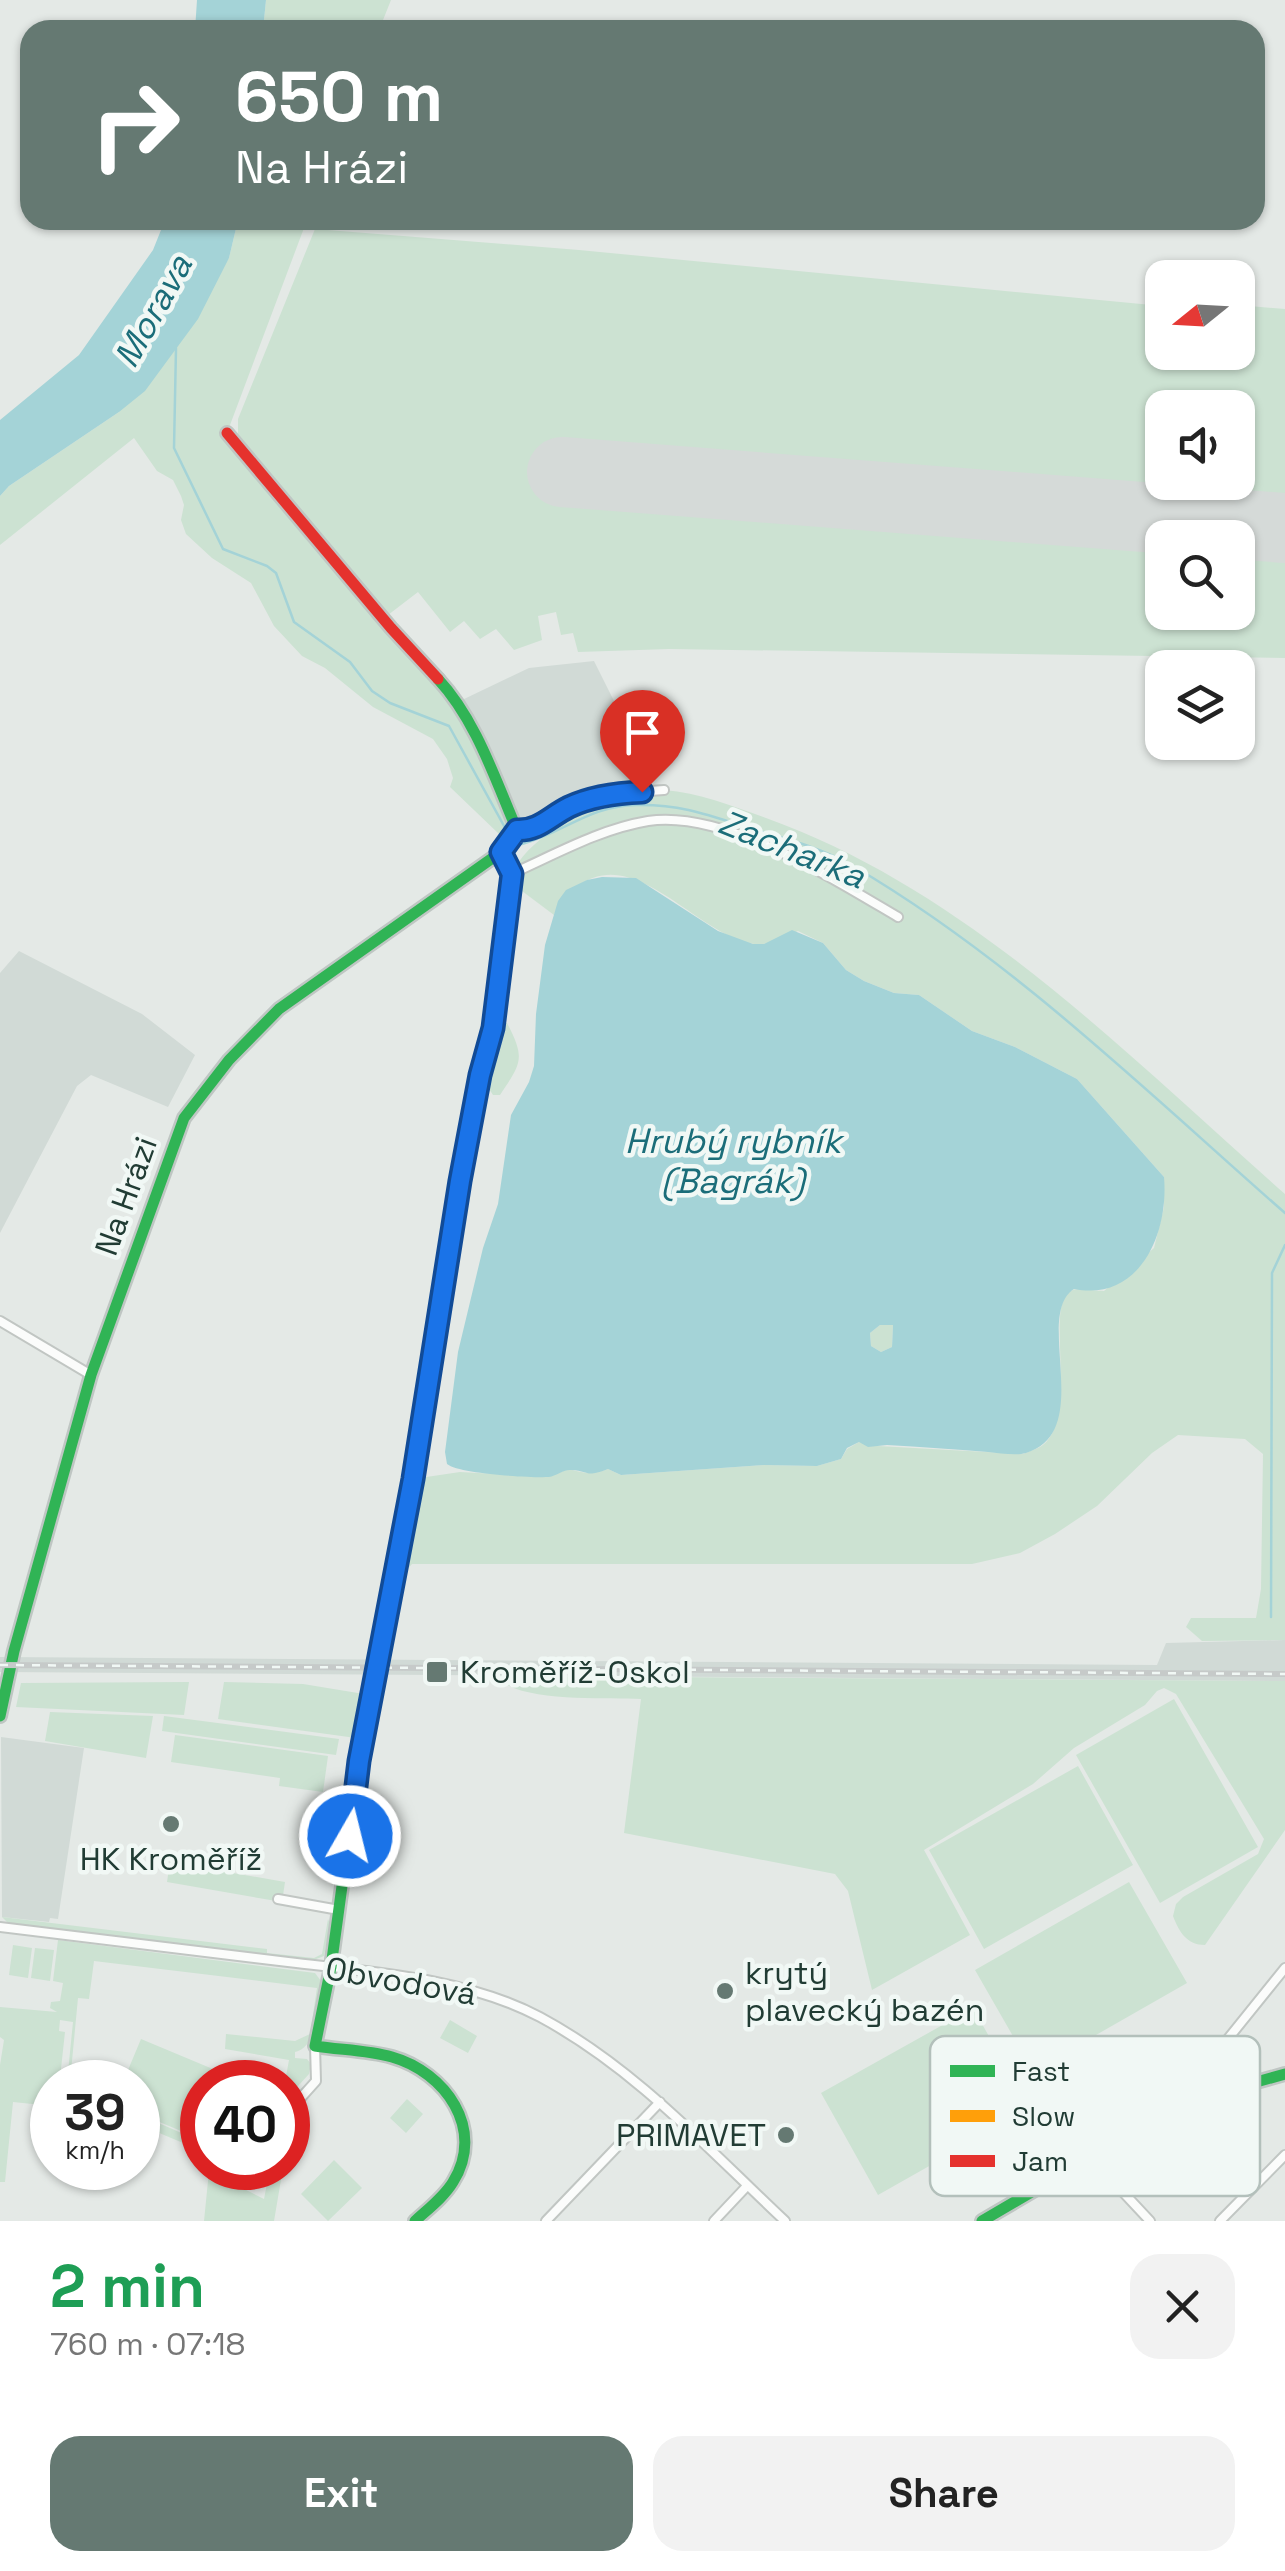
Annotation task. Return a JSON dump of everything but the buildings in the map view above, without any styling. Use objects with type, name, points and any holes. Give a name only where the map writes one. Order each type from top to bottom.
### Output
[{"type":"street","points":[[227,433],[391,628],[452,694],[485,754],[516,832],[536,829],[573,805],[621,793],[664,790]]},
{"type":"street","points":[[512,874],[619,827],[653,820],[704,826],[803,861],[898,918]]},
{"type":"street","name":"Na Hrázi","points":[[0,1716],[14,1651],[91,1374],[184,1118],[217,1074],[279,1009],[503,849],[516,832]]},
{"type":"street","points":[[310,2087],[316,2080],[315,2046],[331,1968],[359,1761],[413,1479],[454,1216],[480,1075],[493,1028],[512,874],[503,849]]},
{"type":"street","points":[[0,1321],[91,1374]]},
{"type":"street","points":[[278,1899],[339,1910]]},
{"type":"street","name":"Obvodová","points":[[0,1927],[460,1987],[506,2002],[596,2050],[660,2102],[785,2221]]},
{"type":"street","points":[[1231,2036],[1285,1968]]},
{"type":"street","points":[[315,2046],[396,2058],[438,2078],[455,2098],[464,2123],[464,2151],[454,2180],[415,2221]]},
{"type":"street","points":[[1260,2081],[1285,2074]]},
{"type":"street","points":[[546,2221],[660,2102]]},
{"type":"street","points":[[1260,2180],[1285,2155]]},
{"type":"street","points":[[714,2221],[748,2186]]},
{"type":"street","points":[[982,2221],[1026,2196]]},
{"type":"street","points":[[1127,2196],[1150,2221]]},
{"type":"street","points":[[1220,2221],[1245,2196]]},
{"type":"shaded area","points":[[594,661],[653,779],[570,802],[533,826],[512,813],[462,700],[529,668]]},
{"type":"shaded area","points":[[19,951],[142,1014],[195,1055],[168,1107],[91,1075],[77,1086],[0,1233],[0,973]]},
{"type":"shaded area","points":[[1285,1640],[1285,1681],[0,1672],[0,1657],[1157,1665],[1166,1643]]},
{"type":"shaded area","points":[[1,1737],[84,1748],[58,1919],[50,1918],[49,1922],[2,1917]]},
{"type":"green space","points":[[266,0],[391,0],[383,20],[264,20]]},
{"type":"green space","points":[[236,230],[303,230],[227,433],[319,552],[450,700],[492,782],[508,824],[499,834],[450,787],[453,778],[447,759],[433,739],[373,707],[325,668],[302,656],[274,626],[251,583],[212,558],[186,534],[181,520],[184,505],[173,480],[157,471],[134,438],[0,545],[0,496],[119,412],[229,258]]},
{"type":"green space","points":[[315,230],[579,250],[1145,304],[1145,370],[1255,370],[1255,306],[1285,309],[1285,503],[1247,500],[1255,500],[1255,390],[1145,390],[1145,492],[562,446],[558,493],[1145,541],[1145,630],[1255,630],[1255,549],[1285,551],[1285,658],[1255,658],[1255,650],[1145,650],[1145,656],[669,649],[578,652],[573,633],[561,635],[556,612],[538,616],[542,640],[514,650],[496,629],[480,639],[464,621],[450,632],[418,592],[388,615],[238,434],[238,419]]},
{"type":"green space","points":[[664,790],[703,797],[766,818],[840,849],[978,932],[1104,1033],[1285,1194],[1285,1640],[1202,1641],[1186,1627],[1191,1618],[1256,1618],[1261,1589],[1263,1454],[1245,1439],[1178,1435],[1152,1453],[1097,1506],[1020,1553],[972,1564],[412,1564],[405,1572],[393,1643],[390,1642],[386,1626],[413,1479],[460,1472],[547,1477],[569,1469],[589,1473],[608,1469],[621,1475],[764,1465],[817,1466],[841,1459],[847,1449],[859,1442],[1023,1454],[1042,1446],[1054,1429],[1061,1383],[1060,1313],[1064,1298],[1076,1289],[1104,1291],[1154,1248],[1164,1207],[1164,1177],[1077,1079],[1015,1047],[972,1031],[919,995],[894,993],[864,981],[846,970],[823,943],[798,931],[754,944],[711,926],[644,883],[622,876],[600,876],[578,886],[563,898],[554,915],[510,882],[523,856],[561,825],[609,800]]},
{"type":"green space","points":[[507,1023],[517,1045],[518,1060],[500,1095],[493,1095],[480,1075],[498,1024]]},
{"type":"green space","points":[[880,1325],[893,1325],[892,1347],[881,1352],[871,1346],[870,1333]]},
{"type":"green space","points":[[496,1676],[1285,1681],[1285,1830],[1205,1945],[1184,1936],[1173,1916],[1176,1904],[1258,1854],[1264,1839],[1176,1694],[1164,1688],[1145,1705],[1074,1748],[1033,1784],[924,1850],[970,1935],[872,1990],[848,1891],[835,1874],[624,1833],[641,1699],[542,1695],[507,1685]]},
{"type":"green space","points":[[189,1682],[184,1715],[16,1707],[21,1683]]},
{"type":"green space","points":[[224,1682],[303,1684],[364,1694],[356,1738],[218,1719]]},
{"type":"green space","points":[[1174,1699],[1258,1847],[1160,1903],[1076,1755]]},
{"type":"green space","points":[[50,1712],[153,1716],[146,1758],[45,1741]]},
{"type":"green space","points":[[164,1716],[339,1739],[336,1755],[162,1731]]},
{"type":"green space","points":[[175,1735],[328,1756],[323,1792],[279,1786],[280,1778],[171,1762]]},
{"type":"green space","points":[[1078,1766],[1133,1865],[984,1949],[929,1850]]},
{"type":"green space","points":[[170,1862],[285,1882],[282,1902],[167,1882]]},
{"type":"green space","points":[[1129,1882],[1187,1983],[1094,2036],[1013,2036],[975,1970]]},
{"type":"green space","points":[[2,1917],[314,1958],[322,1954],[328,1919],[330,1924],[324,1956],[311,1961],[10,1925]]},
{"type":"green space","points":[[58,1940],[315,1973],[321,1981],[313,2033],[309,2042],[295,2052],[295,2058],[308,2060],[289,2060],[225,2049],[226,2034],[295,2041],[310,2034],[317,1988],[94,1961],[89,1999],[78,1998],[72,2060],[73,2022],[60,2020],[59,2031],[65,2032],[62,2060],[30,2060],[30,2104],[13,2102],[5,2182],[0,2182],[0,2065],[4,2040],[0,2037],[0,2007],[57,2012],[50,2008],[51,2002],[60,2001],[63,1983],[53,1981]]},
{"type":"green space","points":[[13,1945],[32,1948],[28,1978],[9,1975]]},
{"type":"green space","points":[[35,1948],[54,1950],[50,1981],[31,1978]]},
{"type":"green space","points":[[973,2008],[989,2036],[930,2036],[930,2166],[878,2195],[821,2093]]},
{"type":"green space","points":[[450,2020],[477,2036],[468,2053],[440,2038]]},
{"type":"green space","points":[[141,2039],[191,2060],[180,2060],[180,2131],[160,2122],[160,2060],[132,2060]]},
{"type":"green space","points":[[407,2099],[423,2114],[406,2133],[390,2118]]},
{"type":"green space","points":[[160,2124],[180,2132],[180,2142],[160,2133]]},
{"type":"green space","points":[[334,2160],[362,2188],[328,2221],[301,2194],[310,2190],[310,2185]]},
{"type":"green space","points":[[207,2190],[246,2190],[264,2199],[266,2190],[279,2190],[274,2221],[204,2221]]},
{"type":"water","points":[[197,0],[266,0],[264,20],[196,20]]},
{"type":"water","name":"Morava","points":[[161,230],[236,230],[229,258],[198,319],[145,391],[0,496],[0,420],[79,355],[153,250]]},
{"type":"water","name":"Hrubý rybník (Bagrák)","points":[[636,878],[718,931],[753,944],[764,944],[792,930],[823,943],[846,970],[864,981],[894,993],[919,995],[972,1031],[1015,1047],[1077,1079],[1164,1177],[1161,1220],[1146,1259],[1117,1285],[1097,1290],[1074,1289],[1063,1303],[1059,1323],[1061,1399],[1057,1422],[1046,1441],[1017,1454],[868,1447],[859,1442],[847,1448],[841,1459],[817,1466],[764,1465],[621,1475],[608,1469],[591,1474],[568,1470],[549,1477],[512,1476],[447,1464],[445,1452],[458,1352],[483,1248],[498,1204],[511,1115],[534,1066],[545,945],[558,901],[566,890],[587,880]],"holes":[[[880,1325],[893,1325],[892,1347],[881,1352],[871,1346],[870,1333]]]},
{"type":"waterway","name":"Zacharka","points":[[176,348],[174,448],[223,549],[276,573],[294,622],[350,662],[372,691],[390,703],[449,726],[509,835]]},
{"type":"waterway","name":"Zacharka","points":[[515,840],[522,844],[537,839],[604,810],[651,805],[705,814],[841,859],[912,903],[1023,985],[1285,1213]]},
{"type":"waterway","points":[[1271,1617],[1272,1273],[1285,1245]]},
{"type":"runway","points":[[562,472],[1285,528]]},
{"type":"railway","points":[[0,1665],[1285,1674]]},
{"type":"traffic: fast","points":[[0,1716],[14,1651],[91,1375],[184,1118],[229,1060],[279,1009],[501,852],[517,830],[474,731],[438,679]]},
{"type":"traffic: fast","points":[[415,2221],[453,2182],[462,2162],[465,2142],[455,2105],[429,2075],[411,2065],[383,2055],[315,2046],[331,1967],[359,1761],[413,1479],[454,1216],[482,1068]]},
{"type":"traffic: fast","points":[[1260,2081],[1285,2074]]},
{"type":"traffic: fast","points":[[982,2221],[1025,2196]]},
{"type":"traffic: slow","points":[[482,1068],[493,1028],[511,874],[501,852]]},
{"type":"traffic: jam","points":[[227,433],[438,679]]},
{"type":"place","name":"Kroměříž-Oskol","points":[[437,1672]]},
{"type":"place","name":"HK Kroměříž","points":[[171,1824]]},
{"type":"place","name":"krytý plavecký bazén","points":[[725,1991]]},
{"type":"place","name":"PRIMAVET","points":[[786,2135]]},
{"type":"route","points":[[350,1836],[359,1761],[413,1479],[460,1181],[493,1028],[512,874],[501,852],[517,830],[536,829],[573,805],[642,792]]}]
